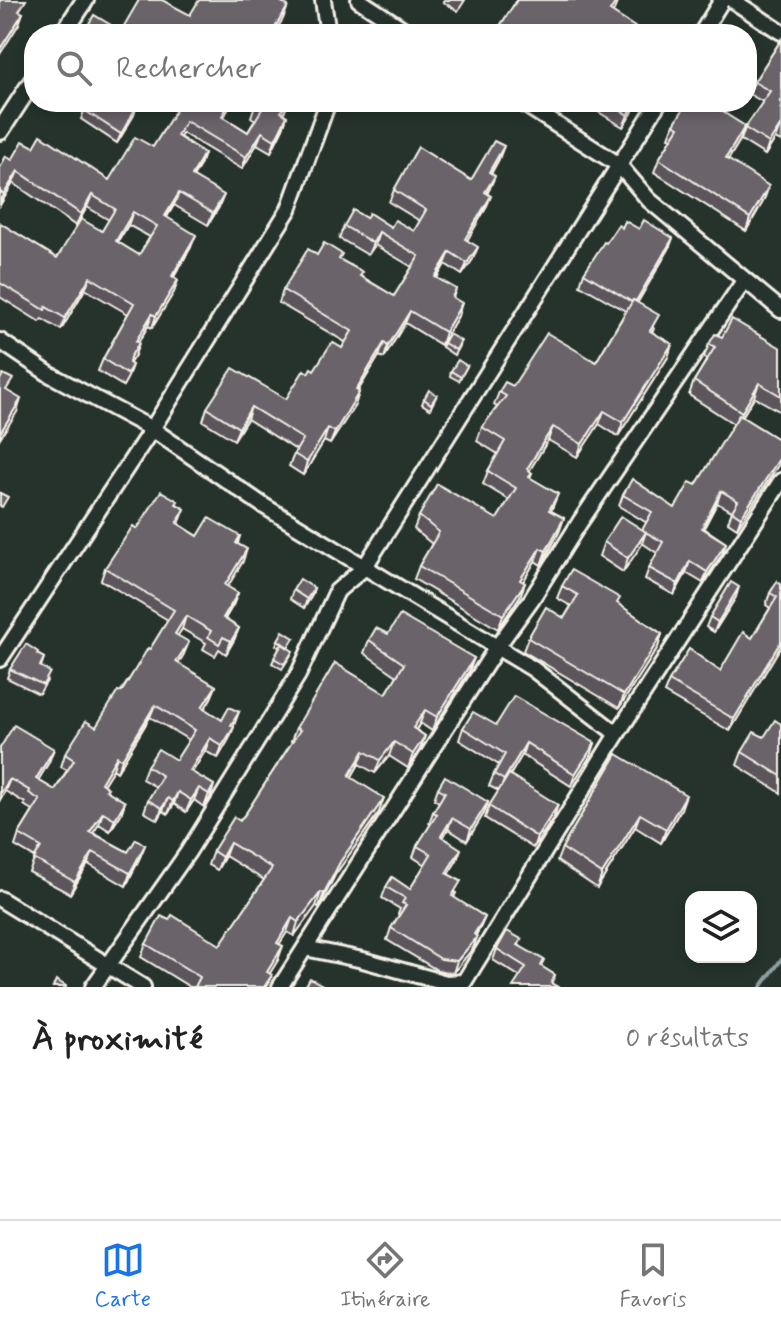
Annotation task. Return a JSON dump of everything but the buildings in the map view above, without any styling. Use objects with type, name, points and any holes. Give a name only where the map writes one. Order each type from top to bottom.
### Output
[{"type":"street","points":[[69,24],[85,0]]},
{"type":"street","points":[[323,0],[327,24]]},
{"type":"street","points":[[359,0],[396,24]]},
{"type":"street","points":[[707,24],[722,0]]},
{"type":"street","points":[[732,0],[781,32]]},
{"type":"street","points":[[0,131],[24,94]]},
{"type":"street","points":[[0,659],[152,429],[289,209],[324,112]]},
{"type":"street","points":[[537,112],[619,165],[649,200],[781,310]]},
{"type":"street","points":[[93,987],[188,852],[298,675],[337,591],[364,568],[653,112]]},
{"type":"street","points":[[280,987],[497,647],[744,281]]},
{"type":"street","points":[[0,341],[49,374],[152,429],[264,506],[533,669],[617,734]]},
{"type":"street","points":[[305,948],[463,985],[617,734],[781,481]]},
{"type":"street","points":[[0,899],[143,987]]},
{"type":"waterway","points":[[761,987],[781,960]]}]
